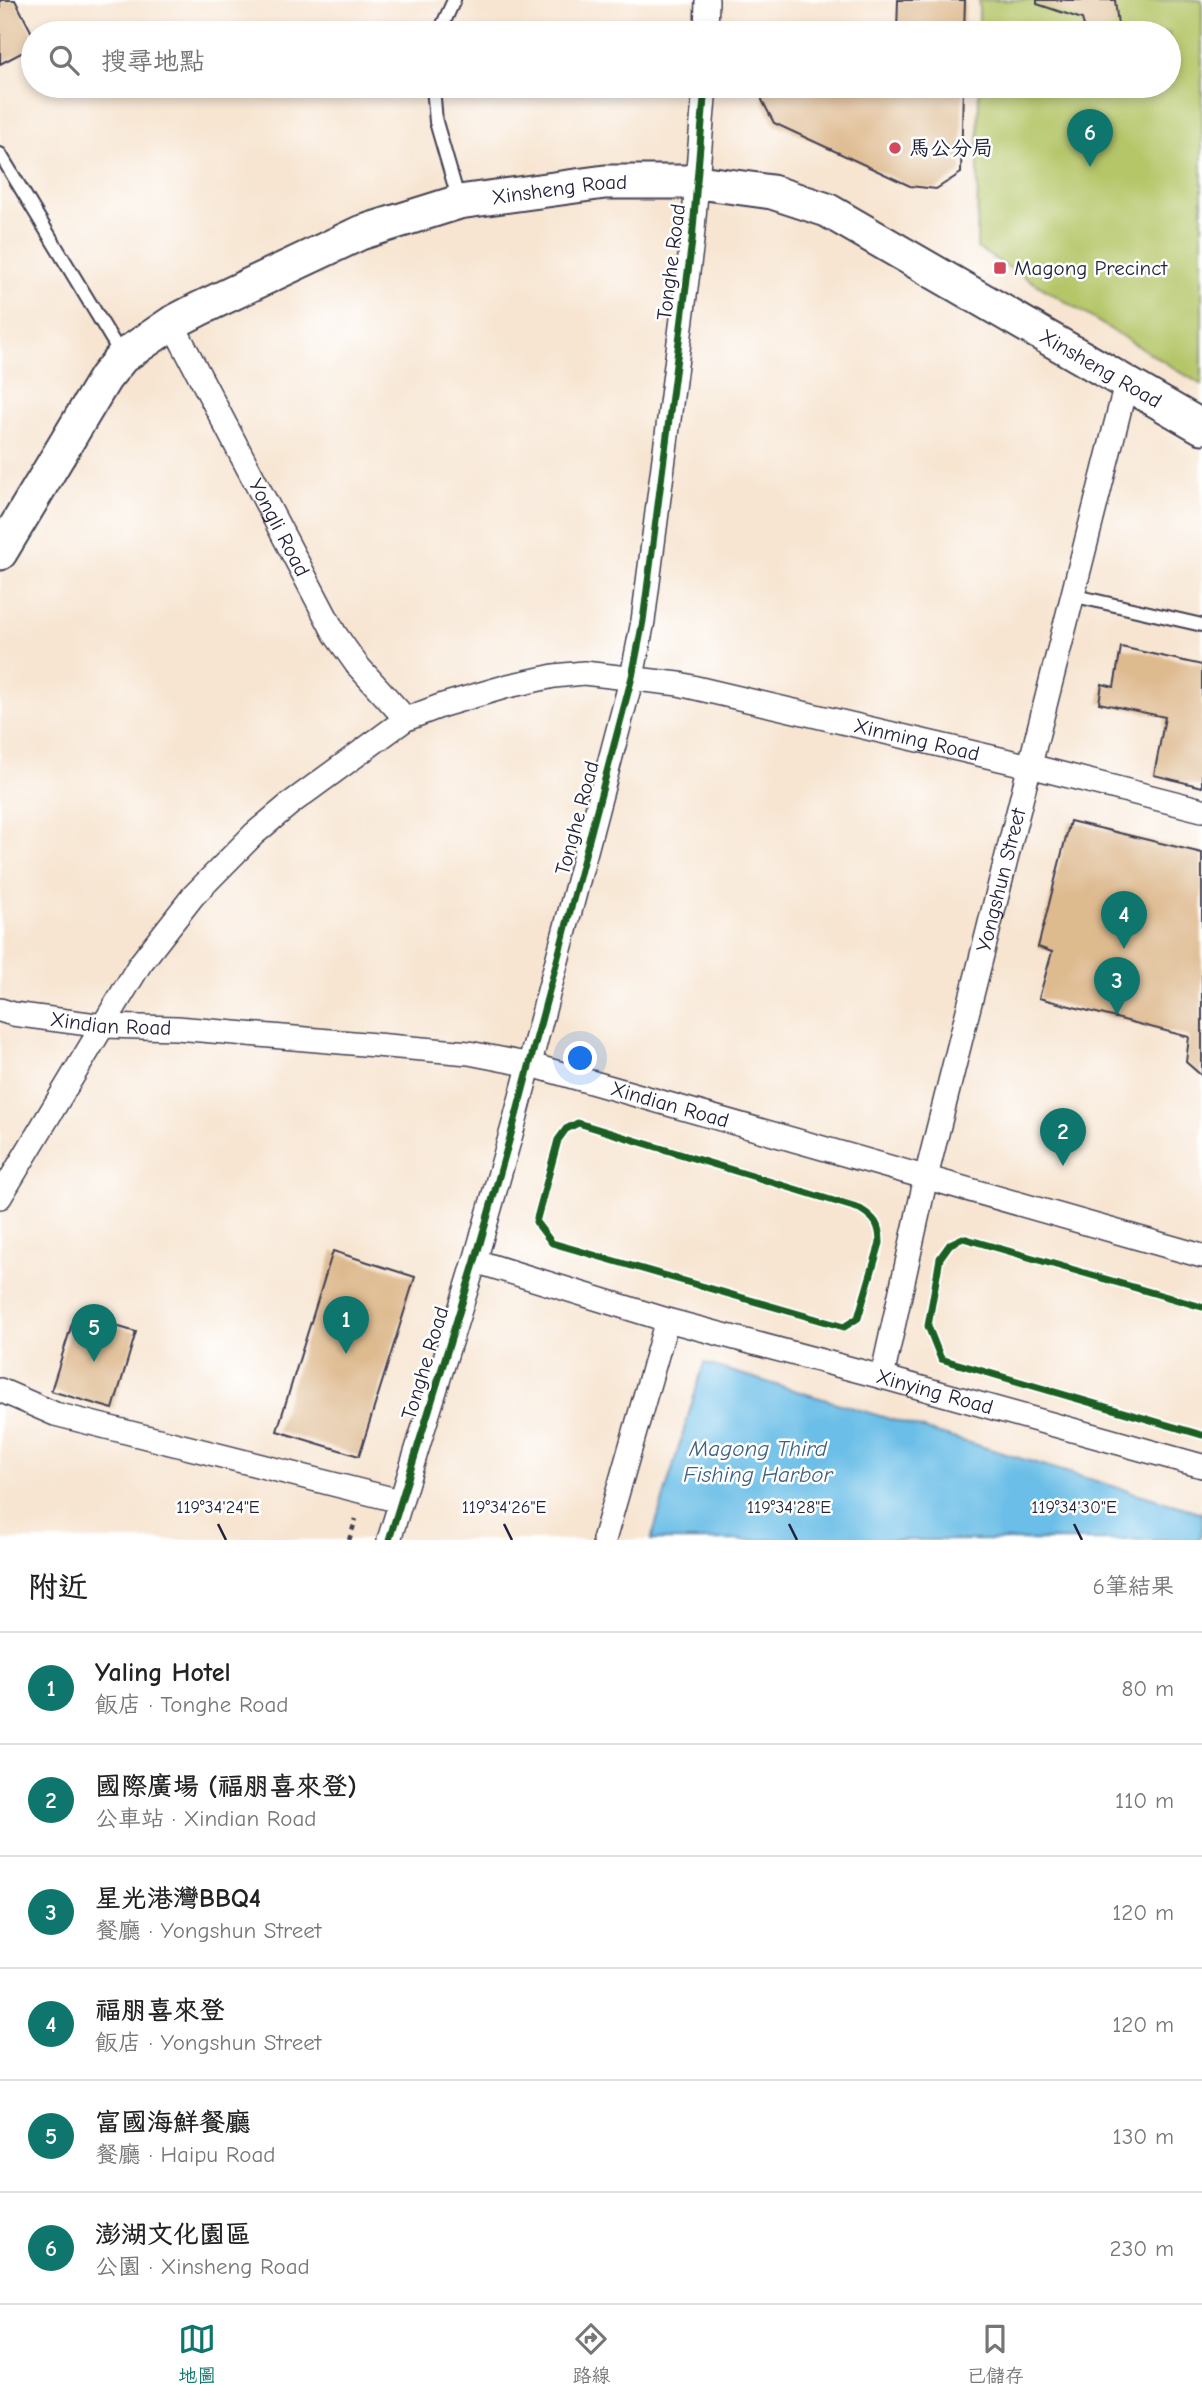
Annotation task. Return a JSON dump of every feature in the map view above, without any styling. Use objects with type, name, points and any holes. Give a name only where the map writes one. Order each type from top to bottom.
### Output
[{"type":"main road","name":"Xinsheng Road","points":[[0,553],[105,378],[122,357],[172,323],[360,233],[459,202],[605,182],[698,182],[772,191],[827,210],[1202,427]]},
{"type":"street","points":[[706,21],[707,0]]},
{"type":"street","name":"Tonghe Road","points":[[389,1540],[475,1261],[531,1065],[632,677],[643,621],[698,182],[704,98]]},
{"type":"street","name":"Yongli Road","points":[[172,323],[335,634],[357,666],[405,719]]},
{"type":"street","name":"Yongshun Street","points":[[882,1377],[926,1177],[1126,384]]},
{"type":"street","name":"Xinming Road","points":[[0,1196],[140,964],[193,896],[254,834],[290,803],[405,719],[456,701],[554,676],[584,673],[632,677],[679,684],[1030,766],[1202,810]]},
{"type":"street","name":"Xindian Road","points":[[0,1010],[104,1026],[177,1028],[469,1054],[531,1065],[1202,1256]]},
{"type":"street","name":"Xinying Road","points":[[475,1261],[667,1320],[1202,1466]]},
{"type":"street","points":[[604,1540],[667,1320]]},
{"type":"street","points":[[0,1390],[55,1414],[400,1501]]},
{"type":"lane","points":[[444,21],[454,0]]},
{"type":"lane","points":[[434,98],[436,122],[459,202]]},
{"type":"lane","points":[[0,154],[122,357]]},
{"type":"lane","points":[[1071,595],[1202,625]]},
{"type":"path","points":[[349,1540],[356,1519]]},
{"type":"green space","points":[[979,0],[1202,0],[1202,385],[977,248],[979,98],[1181,98],[1181,21],[979,21]]},
{"type":"water","name":"Magong Third Fishing Harbor","points":[[704,1363],[1202,1513],[1199,1540],[651,1540]]},
{"type":"building","points":[[0,0],[15,0],[26,21],[21,21],[21,53],[0,64]]},
{"type":"building","points":[[898,0],[965,0],[964,21],[897,21]]},
{"type":"building","points":[[1037,0],[1115,0],[1118,21],[1083,21],[1037,4]]},
{"type":"building","name":"馬公分局","points":[[963,98],[961,173],[936,189],[910,186],[774,123],[762,100]]},
{"type":"building","points":[[1121,647],[1202,665],[1202,787],[1154,775],[1165,717],[1099,703],[1102,684],[1114,687]]},
{"type":"building","points":[[1070,821],[1202,853],[1202,1076],[1186,1062],[1189,1037],[1039,998],[1052,952],[1038,947]]},
{"type":"building","points":[[333,1251],[415,1277],[359,1456],[277,1431]]},
{"type":"building","points":[[75,1314],[136,1332],[113,1409],[51,1391]]},
{"type":"cycle path","points":[[389,1540],[475,1261],[513,1127],[632,677],[643,621],[692,241],[704,98]]},
{"type":"cycle path","points":[[578,1123],[865,1212],[878,1227],[880,1243],[858,1318],[844,1327],[552,1243],[536,1222],[558,1140],[566,1129],[578,1123]]},
{"type":"cycle path","points":[[1202,1307],[963,1238],[950,1244],[940,1258],[928,1326],[941,1359],[1202,1435]]},
{"type":"place","name":"馬公分局","points":[[895,148]]},
{"type":"place","name":"澎湖文化園區","points":[[1090,167]]},
{"type":"place","name":"Magong Precinct","points":[[1000,268]]},
{"type":"place","name":"福朋喜來登","points":[[1124,949]]},
{"type":"place","name":"星光港灣BBQ4","points":[[1117,1015]]},
{"type":"place","name":"國際廣場 (福朋喜來登)","points":[[1063,1166]]},
{"type":"place","name":"Yaling Hotel","points":[[346,1354]]},
{"type":"place","name":"富國海鮮餐廳","points":[[94,1362]]}]
